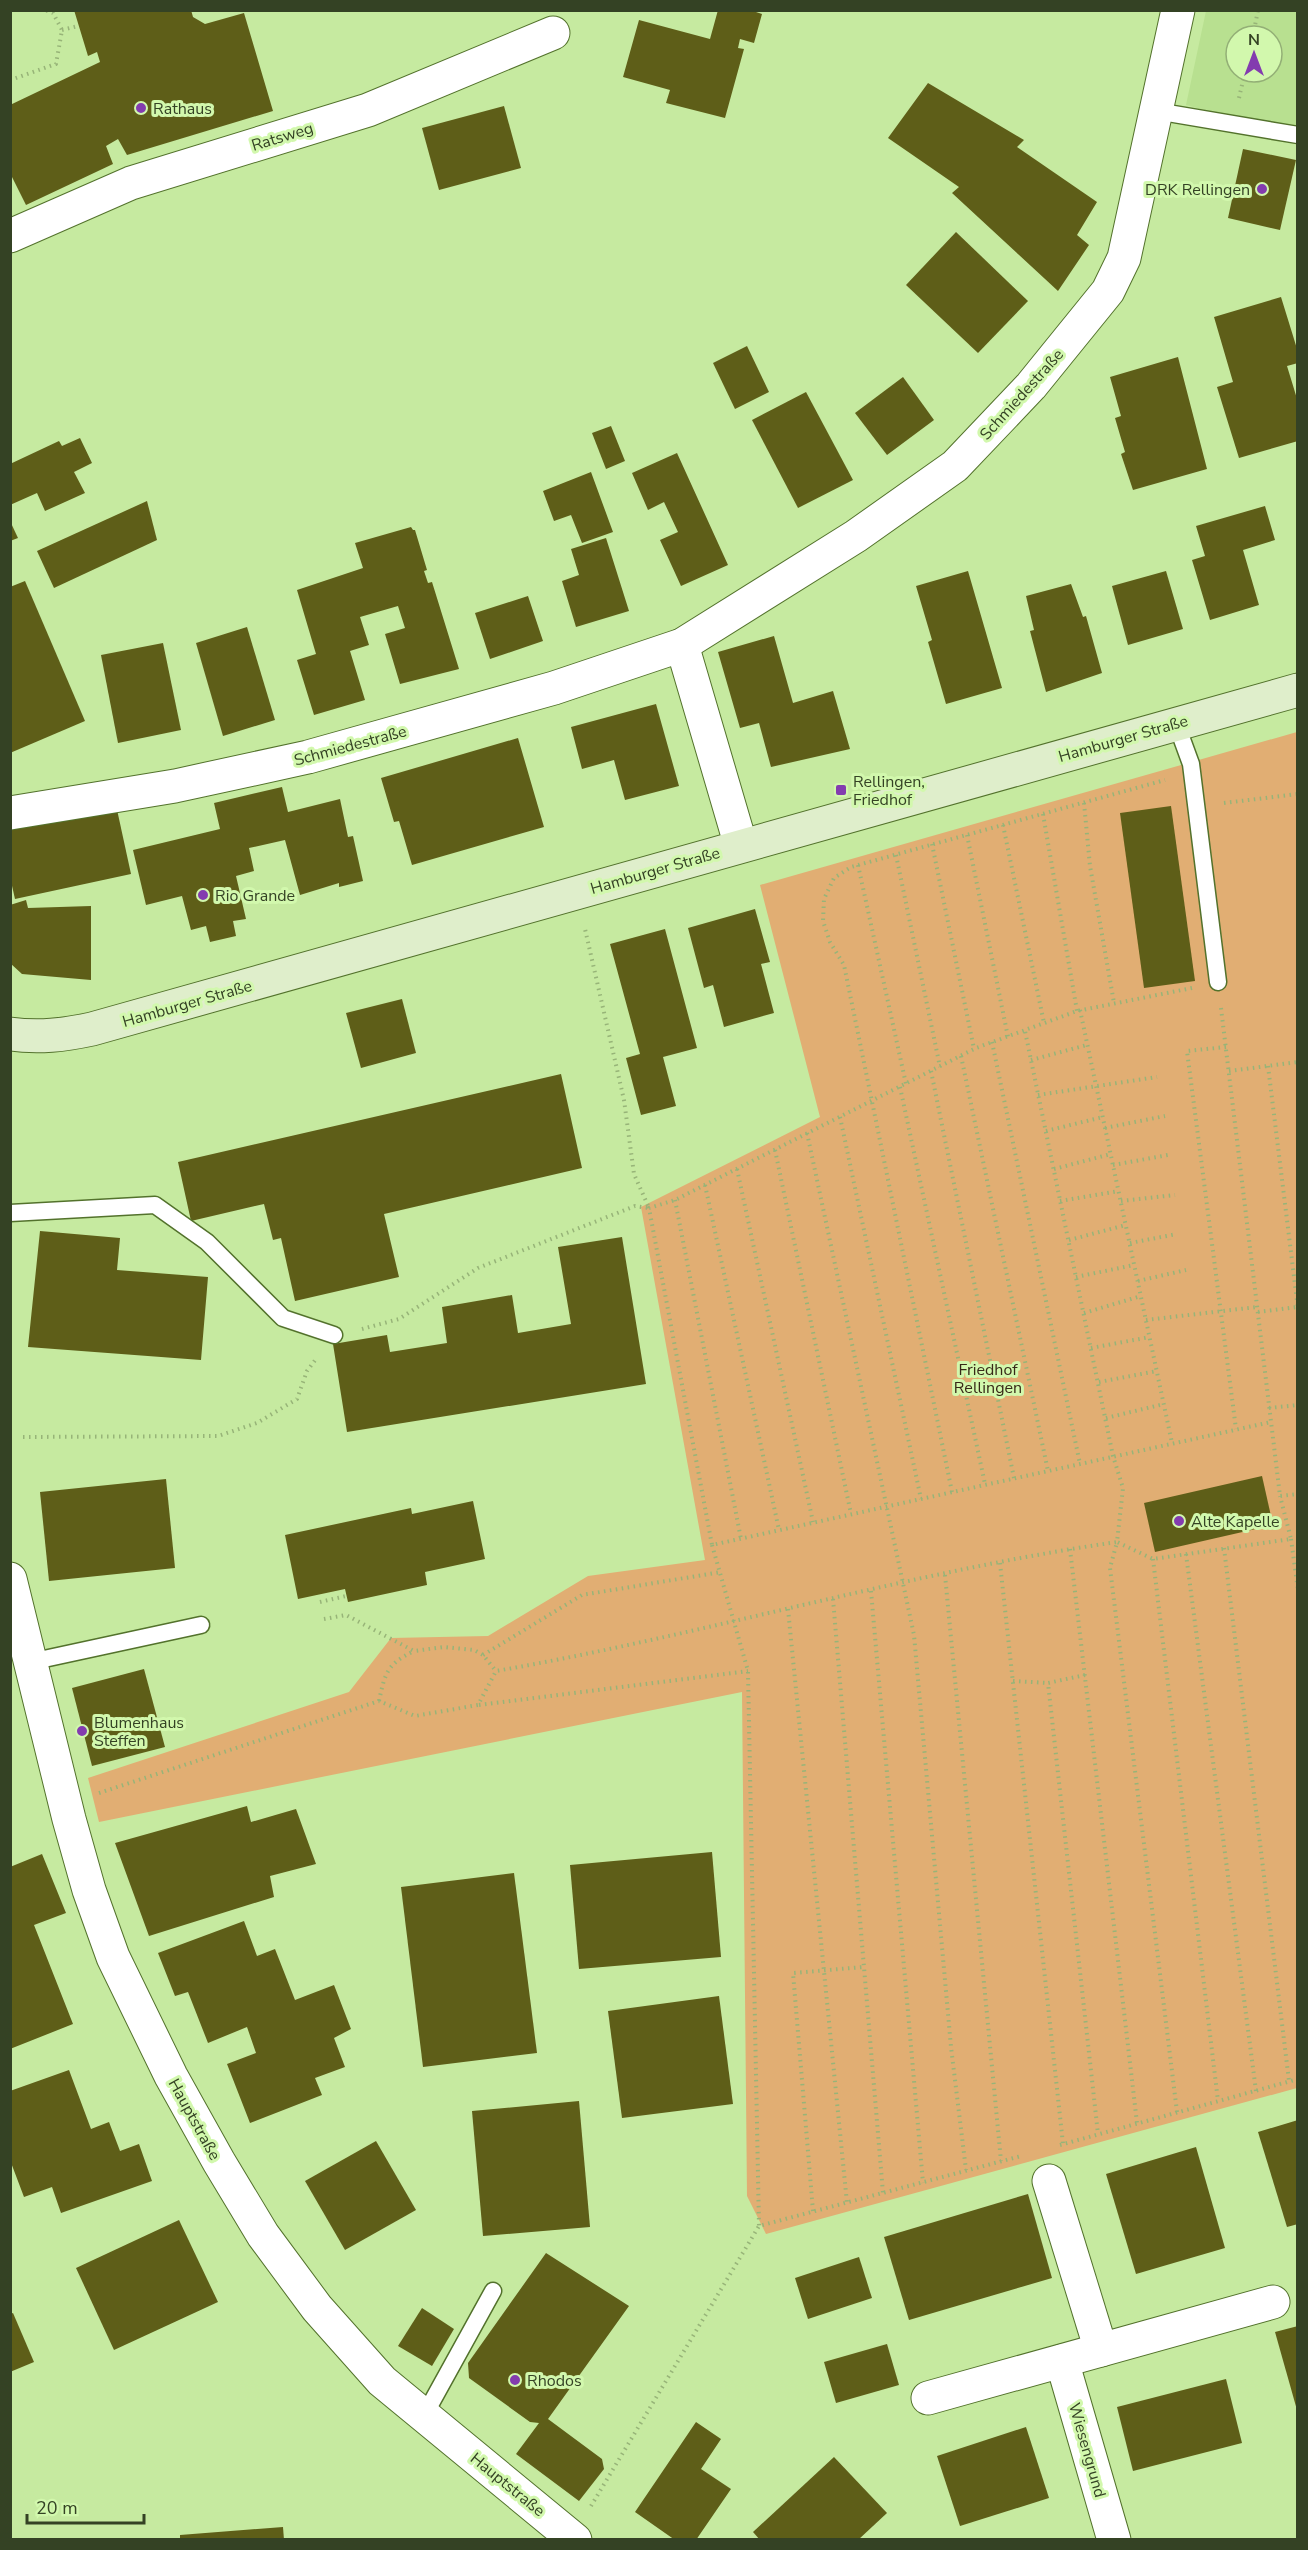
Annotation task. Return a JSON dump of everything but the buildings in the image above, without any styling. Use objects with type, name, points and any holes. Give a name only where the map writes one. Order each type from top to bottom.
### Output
[{"type":"main road","name":"Hamburger Straße","points":[[10,1034],[34,1037],[65,1035],[92,1029],[1298,690]]},
{"type":"street","name":"Schmiedestraße","points":[[21,811],[175,786],[308,757],[554,688],[682,645],[856,536],[956,466],[1031,386],[1108,291],[1124,258],[1178,10]]},
{"type":"street","name":"Ratsweg","points":[[10,236],[131,183],[368,110],[553,33]]},
{"type":"street","points":[[682,645],[741,846]]},
{"type":"street","name":"Hauptstraße","points":[[10,1579],[89,1890],[113,1957],[171,2076],[263,2235],[310,2299],[382,2381],[575,2540]]},
{"type":"street","points":[[1049,2181],[1101,2350]]},
{"type":"street","points":[[928,2397],[1273,2302]]},
{"type":"street","name":"Wiesengrund","points":[[1062,2361],[1114,2540]]},
{"type":"lane","points":[[1156,111],[1298,135]]},
{"type":"lane","points":[[1176,723],[1191,764],[1218,982]]},
{"type":"lane","points":[[10,1213],[155,1205],[207,1242],[283,1318],[334,1335]]},
{"type":"lane","points":[[30,1662],[201,1625]]},
{"type":"lane","points":[[424,2416],[493,2291]]},
{"type":"path","points":[[10,80],[56,64],[62,30],[53,13],[45,10]]},
{"type":"path","points":[[62,30],[78,26]]},
{"type":"path","points":[[952,1492],[844,965],[830,942],[823,921],[824,899],[834,878],[858,865],[1164,780],[1193,784]]},
{"type":"path","points":[[1195,807],[1298,794]]},
{"type":"path","points":[[1084,803],[1090,866],[1114,1003]]},
{"type":"path","points":[[1043,814],[1079,1011],[1172,1443]]},
{"type":"path","points":[[1003,825],[1044,1023]]},
{"type":"path","points":[[967,835],[1008,1037]]},
{"type":"path","points":[[932,844],[974,1049]]},
{"type":"path","points":[[896,855],[940,1067]]},
{"type":"path","points":[[858,865],[906,1084]]},
{"type":"path","points":[[577,892],[624,1100],[634,1174],[649,1208],[712,1545],[736,1621],[748,1671],[759,2226],[590,2507]]},
{"type":"path","points":[[649,1208],[675,1200],[974,1049],[1079,1011],[1218,982],[1280,1496],[1298,1590]]},
{"type":"path","points":[[1025,1031],[1113,1456],[1123,1488],[1117,1542],[1110,1568],[1177,2112]]},
{"type":"path","points":[[992,1042],[1080,1464]]},
{"type":"path","points":[[1031,1060],[1087,1045]]},
{"type":"path","points":[[1226,1047],[1187,1051],[1236,1429]]},
{"type":"path","points":[[961,1056],[1048,1471]]},
{"type":"path","points":[[1229,1071],[1298,1062]]},
{"type":"path","points":[[1146,1320],[1220,1312],[1297,1308],[1268,1066]]},
{"type":"path","points":[[931,1071],[1014,1478]]},
{"type":"path","points":[[1038,1095],[1097,1088],[1157,1077]]},
{"type":"path","points":[[900,1087],[985,1485]]},
{"type":"path","points":[[1105,1128],[1165,1116]]},
{"type":"path","points":[[840,1117],[921,1499]]},
{"type":"path","points":[[1046,1131],[1103,1117]]},
{"type":"path","points":[[807,1134],[905,1583],[914,1635],[951,2047],[966,2170]]},
{"type":"path","points":[[775,1150],[851,1514]]},
{"type":"path","points":[[1054,1169],[1111,1154]]},
{"type":"path","points":[[1113,1165],[1168,1155]]},
{"type":"path","points":[[737,1169],[813,1522]]},
{"type":"path","points":[[705,1184],[779,1530]]},
{"type":"path","points":[[1060,1201],[1119,1191]]},
{"type":"path","points":[[1121,1201],[1175,1195]]},
{"type":"path","points":[[675,1200],[741,1539]]},
{"type":"path","points":[[1068,1240],[1126,1225]]},
{"type":"path","points":[[1130,1243],[1177,1234]]},
{"type":"path","points":[[1076,1277],[1134,1265]]},
{"type":"path","points":[[1138,1281],[1186,1270]]},
{"type":"path","points":[[1084,1313],[1141,1296]]},
{"type":"path","points":[[1091,1348],[1150,1337]]},
{"type":"path","points":[[1098,1382],[1157,1371]]},
{"type":"path","points":[[1106,1418],[1164,1404]]},
{"type":"path","points":[[1269,1408],[1298,1405]]},
{"type":"path","points":[[712,1545],[1271,1422]]},
{"type":"path","points":[[1280,1496],[1298,1494]]},
{"type":"path","points":[[496,1671],[560,1660],[905,1583],[1070,1549],[1117,1542],[1153,1559],[1290,1539]]},
{"type":"path","points":[[1224,1548],[1289,2081]]},
{"type":"path","points":[[1070,1549],[1137,2123]]},
{"type":"path","points":[[1186,1554],[1256,2091]]},
{"type":"path","points":[[1153,1559],[1218,2101]]},
{"type":"path","points":[[1000,1563],[1063,2144]]},
{"type":"path","points":[[483,1655],[582,1594],[721,1572]]},
{"type":"path","points":[[945,1575],[1001,2161]]},
{"type":"path","points":[[871,1591],[922,2183]]},
{"type":"path","points":[[320,1602],[346,1596]]},
{"type":"path","points":[[833,1599],[884,2193]]},
{"type":"path","points":[[788,1609],[847,2203]]},
{"type":"path","points":[[324,1619],[346,1615],[414,1651]]},
{"type":"path","points":[[379,1701],[384,1678],[396,1660],[414,1651],[444,1647],[474,1650],[483,1655],[496,1671]]},
{"type":"path","points":[[478,1705],[496,1671]]},
{"type":"path","points":[[98,1793],[379,1701],[415,1716],[478,1705],[748,1671]]},
{"type":"path","points":[[1013,1680],[1048,1683],[1085,1675]]},
{"type":"path","points":[[1048,1683],[1098,2134]]},
{"type":"path","points":[[813,2211],[793,1973],[865,1967]]},
{"type":"path","points":[[1053,2147],[1298,2079]]},
{"type":"path","points":[[759,2226],[1032,2153]]},
{"type":"shaded area","points":[[1206,11],[1297,11],[1297,135],[1186,105]]},
{"type":"green space","name":"Friedhof Rellingen","points":[[1297,732],[1297,2088],[766,2234],[747,2196],[742,1692],[99,1822],[88,1778],[349,1692],[391,1638],[488,1636],[588,1576],[705,1560],[641,1207],[820,1117],[760,885]]},
{"type":"place","name":"Rathaus","points":[[141,108]]},
{"type":"place","name":"DRK Rellingen","points":[[1262,189]]},
{"type":"place","name":"Rellingen, Friedhof","points":[[841,790]]},
{"type":"place","name":"Rio Grande","points":[[203,895]]},
{"type":"place","name":"Alte Kapelle","points":[[1179,1521]]},
{"type":"place","name":"Blumenhaus Steffen","points":[[82,1731]]},
{"type":"place","name":"Rhodos","points":[[515,2380]]}]
